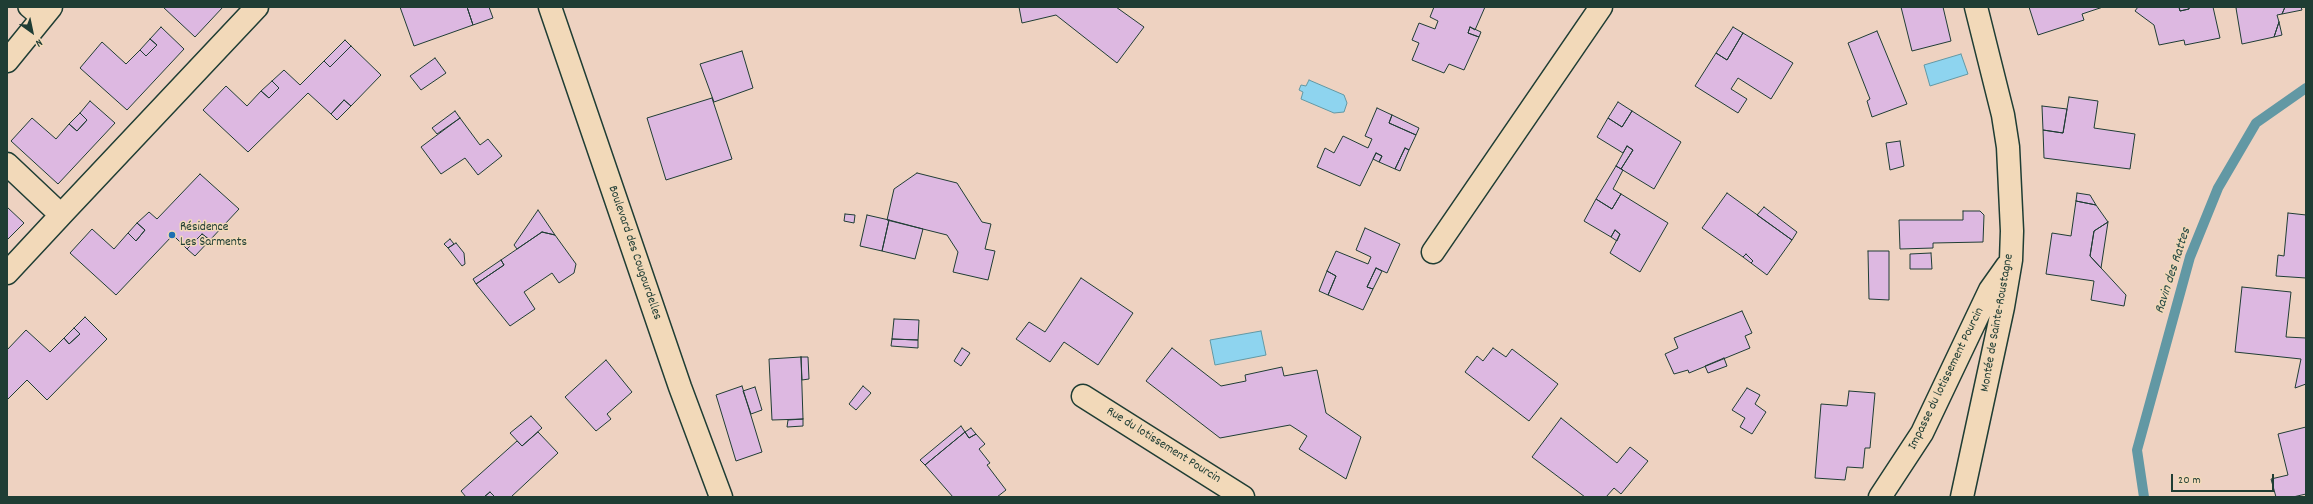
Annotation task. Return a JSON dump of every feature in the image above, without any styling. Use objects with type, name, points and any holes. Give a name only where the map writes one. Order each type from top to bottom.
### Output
[{"type":"street","points":[[7,273],[257,7]]},
{"type":"street","name":"Boulevard des Cougourdelles","points":[[550,7],[680,387],[721,497]]},
{"type":"street","points":[[1433,252],[1601,7]]},
{"type":"street","name":"Montée de Sainte-Roustagne","points":[[1962,497],[2012,260],[2012,224],[2008,147],[2003,115],[1976,7]]},
{"type":"street","points":[[7,61],[40,11]]},
{"type":"street","points":[[7,164],[60,215]]},
{"type":"street","name":"Impasse du lotissement Pourcin","points":[[1880,497],[1922,433],[1990,290],[2012,260]]},
{"type":"street","name":"Rue du lotissement Pourcin","points":[[1083,396],[1243,497]]},
{"type":"water","points":[[1961,54],[1968,74],[1930,86],[1924,65]]},
{"type":"water","points":[[1309,80],[1344,95],[1347,103],[1344,112],[1334,113],[1301,99],[1303,92],[1299,90],[1301,85],[1306,86]]},
{"type":"water","points":[[1261,331],[1266,355],[1215,365],[1210,340]]},
{"type":"building","points":[[163,7],[223,7],[195,37]]},
{"type":"building","points":[[400,7],[467,7],[473,25],[414,46]]},
{"type":"building","points":[[467,7],[489,7],[493,18],[473,25]]},
{"type":"building","points":[[1019,7],[1116,7],[1144,27],[1117,63],[1056,15],[1022,23]]},
{"type":"building","points":[[1434,7],[1485,7],[1475,30],[1470,27],[1468,33],[1479,37],[1464,70],[1449,64],[1444,73],[1412,60],[1419,43],[1412,40],[1419,23],[1435,29],[1438,21],[1430,17]]},
{"type":"building","points":[[1901,7],[1943,7],[1951,41],[1912,51]]},
{"type":"building","points":[[2029,7],[2103,7],[2082,14],[2084,20],[2038,35]]},
{"type":"building","points":[[2138,7],[2179,7],[2180,11],[2189,9],[2189,7],[2213,7],[2220,38],[2185,45],[2184,40],[2159,45],[2154,25],[2135,11]]},
{"type":"building","points":[[2179,7],[2189,7],[2189,9],[2180,11]]},
{"type":"building","points":[[2285,7],[2282,14],[2277,15],[2279,22],[2274,37],[2242,44],[2236,8]]},
{"type":"building","points":[[2285,7],[2301,7],[2302,10],[2282,14]]},
{"type":"building","points":[[2279,22],[2282,35],[2274,37]]},
{"type":"building","points":[[161,27],[184,49],[127,110],[80,68],[102,42],[126,64],[140,50],[146,56],[157,45],[150,39]]},
{"type":"building","points":[[1470,27],[1481,32],[1479,37],[1468,33]]},
{"type":"building","points":[[1733,27],[1743,33],[1727,60],[1716,53]]},
{"type":"building","points":[[1877,31],[1907,104],[1872,117],[1867,101],[1870,99],[1848,43]]},
{"type":"building","points":[[1743,33],[1793,63],[1771,99],[1738,78],[1731,89],[1747,99],[1738,113],[1695,86],[1716,53],[1727,60]]},
{"type":"building","points":[[150,39],[157,45],[146,56],[140,50]]},
{"type":"building","points":[[345,40],[351,46],[330,67],[324,61]]},
{"type":"building","points":[[351,46],[381,75],[351,106],[344,100],[331,114],[308,93],[248,152],[203,110],[226,86],[247,106],[261,91],[269,98],[279,88],[272,81],[284,70],[300,85],[324,61],[330,67]]},
{"type":"building","points":[[742,51],[753,88],[714,102],[700,64]]},
{"type":"building","points":[[435,58],[446,73],[421,90],[410,76]]},
{"type":"building","points":[[272,81],[279,88],[269,98],[261,91]]},
{"type":"building","points":[[2069,97],[2098,101],[2094,128],[2135,134],[2130,169],[2044,158],[2043,130],[2063,133]]},
{"type":"building","points":[[712,98],[732,159],[666,180],[647,118]]},
{"type":"building","points":[[344,100],[351,106],[337,120],[331,114]]},
{"type":"building","points":[[90,101],[115,123],[58,184],[11,141],[32,118],[56,139],[69,124],[77,131],[87,120],[80,113]]},
{"type":"building","points":[[1618,102],[1632,111],[1622,127],[1608,118]]},
{"type":"building","points":[[2042,106],[2067,109],[2063,133],[2043,130]]},
{"type":"building","points":[[1377,108],[1392,115],[1389,123],[1416,135],[1409,150],[1405,148],[1395,169],[1379,162],[1382,156],[1376,153],[1360,186],[1317,167],[1325,148],[1334,153],[1343,136],[1368,148],[1372,139],[1365,136]]},
{"type":"building","points":[[455,111],[460,118],[437,134],[432,128]]},
{"type":"building","points":[[1632,111],[1681,142],[1654,189],[1621,169],[1633,150],[1627,146],[1623,153],[1597,137],[1608,118],[1622,127]]},
{"type":"building","points":[[80,113],[87,120],[77,131],[69,124]]},
{"type":"building","points":[[1392,115],[1419,128],[1416,135],[1389,123]]},
{"type":"building","points":[[460,118],[480,145],[488,139],[502,156],[478,175],[465,158],[441,174],[421,147]]},
{"type":"building","points":[[1900,141],[1904,166],[1890,170],[1886,143]]},
{"type":"building","points":[[1627,146],[1633,150],[1621,169],[1616,166]]},
{"type":"building","points":[[1405,148],[1409,150],[1400,171],[1395,169]]},
{"type":"building","points":[[1376,153],[1382,156],[1379,162],[1373,159]]},
{"type":"building","points":[[1616,166],[1623,170],[1613,189],[1621,194],[1612,209],[1596,199]]},
{"type":"building","points":[[917,173],[957,183],[982,222],[991,224],[985,249],[995,251],[988,280],[953,272],[958,252],[947,235],[887,220],[894,189]]},
{"type":"building","name":"Résidence Les Sarments","points":[[200,174],[239,209],[210,240],[202,234],[187,249],[173,235],[116,295],[70,253],[92,229],[114,249],[128,233],[136,241],[145,230],[137,223],[149,212],[157,219]]},
{"type":"building","points":[[1727,193],[1792,240],[1767,275],[1751,263],[1753,261],[1746,254],[1743,257],[1702,228]]},
{"type":"building","points":[[2077,193],[2090,195],[2096,205],[2076,201]]},
{"type":"building","points":[[1621,194],[1668,223],[1640,272],[1610,253],[1620,234],[1615,230],[1611,237],[1584,221],[1596,199],[1612,209]]},
{"type":"building","points":[[2076,201],[2096,205],[2108,222],[2094,231],[2090,256],[2126,295],[2124,306],[2091,300],[2094,281],[2046,274],[2052,233],[2071,236]]},
{"type":"building","points":[[7,207],[24,223],[7,240]]},
{"type":"building","points":[[1764,207],[1797,232],[1792,240],[1757,215]]},
{"type":"building","points":[[538,210],[555,235],[542,232],[517,249],[514,245]]},
{"type":"building","points":[[1963,211],[1980,211],[1984,215],[1983,242],[1933,243],[1933,248],[1900,249],[1899,220],[1963,220]]},
{"type":"building","points":[[2288,213],[2306,215],[2306,278],[2276,276],[2278,255],[2284,256]]},
{"type":"building","points":[[845,214],[855,215],[854,223],[844,221]]},
{"type":"building","points":[[867,215],[889,220],[882,251],[860,246]]},
{"type":"building","points":[[889,220],[923,229],[915,259],[882,251]]},
{"type":"building","points":[[2108,222],[2101,268],[2090,256],[2094,231]]},
{"type":"building","points":[[137,223],[145,230],[136,241],[128,233]]},
{"type":"building","points":[[1365,228],[1400,244],[1387,273],[1376,268],[1367,287],[1373,289],[1363,310],[1328,295],[1336,276],[1327,271],[1336,251],[1368,264],[1371,257],[1356,250]]},
{"type":"building","points":[[1615,230],[1620,234],[1617,241],[1611,237]]},
{"type":"building","points":[[542,232],[555,235],[576,264],[574,273],[559,283],[552,273],[524,292],[535,309],[510,326],[476,284],[504,265],[501,260]]},
{"type":"building","points":[[202,234],[210,240],[195,256],[187,249]]},
{"type":"building","points":[[450,239],[454,244],[448,248],[444,244]]},
{"type":"building","points":[[456,243],[464,253],[465,264],[462,266],[448,248]]},
{"type":"building","points":[[1868,251],[1889,251],[1889,300],[1869,299]]},
{"type":"building","points":[[1931,253],[1932,269],[1910,269],[1910,254]]},
{"type":"building","points":[[1746,254],[1753,261],[1751,263],[1743,257]]},
{"type":"building","points":[[501,260],[504,265],[476,284],[473,279]]},
{"type":"building","points":[[1376,268],[1382,271],[1373,289],[1367,287]]},
{"type":"building","points":[[1327,271],[1336,276],[1328,295],[1319,291]]},
{"type":"building","points":[[1081,278],[1133,313],[1098,365],[1064,342],[1050,362],[1016,339],[1029,322],[1045,332]]},
{"type":"building","points":[[2242,287],[2291,292],[2286,337],[2306,338],[2306,384],[2295,388],[2301,359],[2235,352]]},
{"type":"building","points":[[1742,311],[1752,333],[1745,336],[1750,348],[1689,373],[1688,370],[1674,374],[1665,354],[1678,348],[1674,338]]},
{"type":"building","points":[[85,317],[107,339],[47,400],[27,380],[7,400],[7,350],[26,330],[50,352],[64,338],[69,344],[80,334],[74,328]]},
{"type":"building","points":[[894,319],[919,320],[918,340],[892,339]]},
{"type":"building","points":[[74,328],[80,334],[69,344],[64,338]]},
{"type":"building","points":[[892,339],[918,340],[918,348],[891,346]]},
{"type":"building","points":[[962,348],[970,353],[961,366],[954,361]]},
{"type":"building","points":[[1172,348],[1221,386],[1246,381],[1245,375],[1282,367],[1284,376],[1317,370],[1326,413],[1361,437],[1346,479],[1299,449],[1307,436],[1290,425],[1220,438],[1146,381]]},
{"type":"building","points":[[1493,348],[1506,357],[1512,349],[1558,384],[1529,421],[1465,372],[1477,356],[1483,361]]},
{"type":"building","points":[[801,357],[803,419],[772,420],[769,359]]},
{"type":"building","points":[[801,357],[808,357],[809,379],[802,380]]},
{"type":"building","points":[[1724,358],[1727,366],[1708,373],[1705,366]]},
{"type":"building","points":[[606,360],[632,392],[607,414],[611,419],[596,431],[565,397]]},
{"type":"building","points":[[742,386],[762,452],[736,461],[716,395]]},
{"type":"building","points":[[863,386],[871,393],[856,410],[849,404]]},
{"type":"building","points":[[755,387],[762,410],[751,414],[743,391]]},
{"type":"building","points":[[1747,388],[1760,395],[1755,404],[1766,412],[1752,434],[1740,427],[1745,418],[1732,410]]},
{"type":"building","points":[[1849,391],[1875,393],[1870,448],[1865,448],[1863,468],[1847,467],[1845,480],[1815,478],[1821,404],[1847,406]]},
{"type":"building","points":[[531,416],[542,428],[522,446],[510,433]]},
{"type":"building","points":[[1561,418],[1617,463],[1630,447],[1648,461],[1621,494],[1614,488],[1606,497],[1585,497],[1532,457]]},
{"type":"building","points":[[803,419],[803,426],[787,427],[788,420]]},
{"type":"building","points":[[961,426],[965,432],[925,465],[920,460]]},
{"type":"building","points":[[2306,427],[2306,494],[2293,497],[2276,497],[2271,479],[2288,475],[2278,434]]},
{"type":"building","points":[[971,428],[976,434],[969,438],[965,432]]},
{"type":"building","points":[[538,432],[558,453],[511,497],[495,497],[490,492],[484,497],[466,497],[461,491],[517,441],[522,446]]},
{"type":"building","points":[[965,432],[969,438],[976,434],[985,444],[979,449],[990,463],[987,465],[1006,490],[997,497],[953,497],[925,465]]},
{"type":"building","points":[[490,492],[495,497],[484,497]]},
{"type":"waterway","name":"Ravin des Rattes","points":[[2144,497],[2137,450],[2190,257],[2218,188],[2256,123],[2306,88]]},
{"type":"place","name":"Résidence Les Sarments","points":[[172,235]]}]
